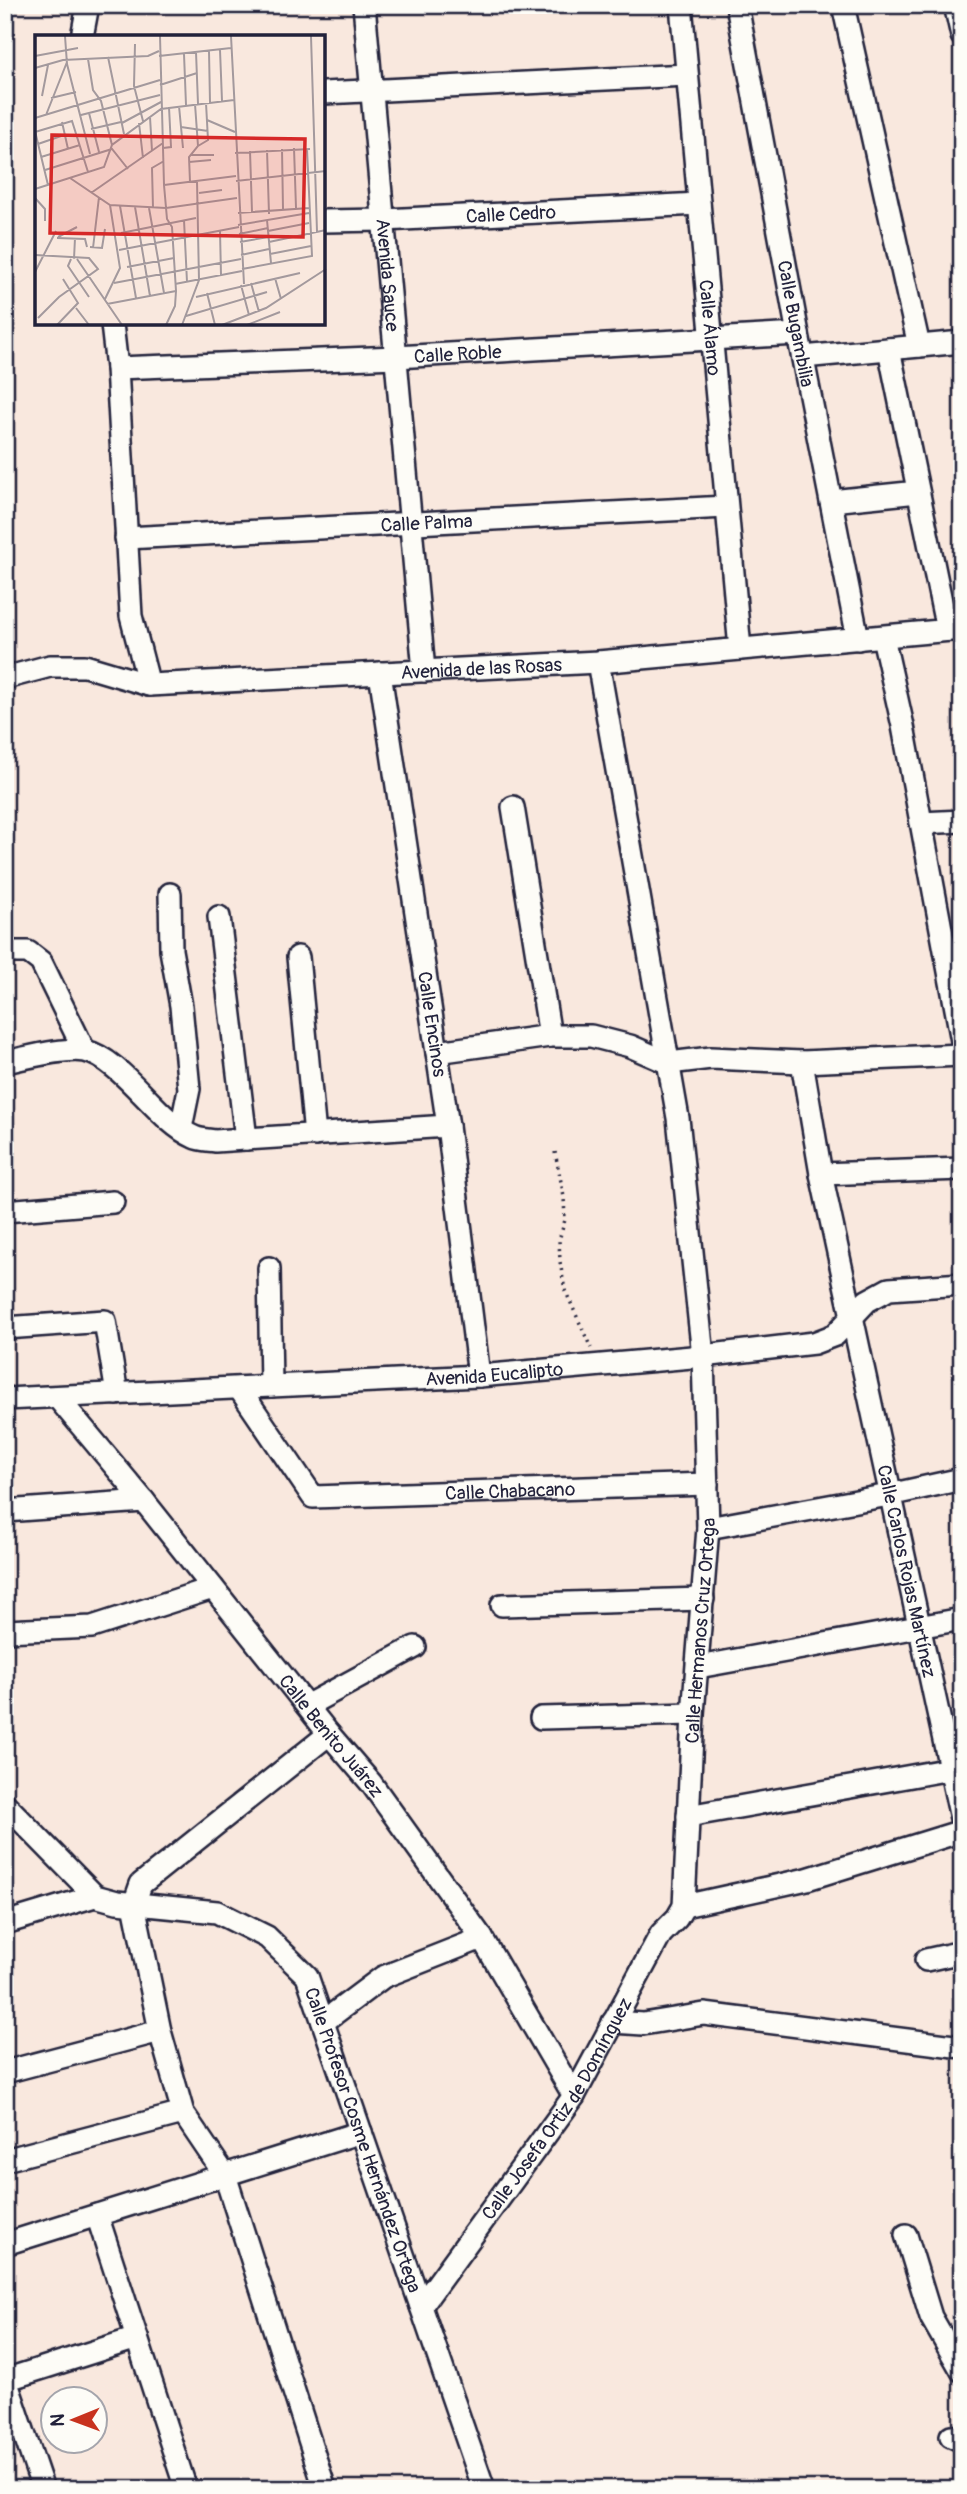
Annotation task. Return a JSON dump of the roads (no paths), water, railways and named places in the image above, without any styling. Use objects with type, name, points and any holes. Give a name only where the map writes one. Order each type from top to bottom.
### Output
[{"type":"street","points":[[82,35],[88,5]]},
{"type":"street","name":"Avenida Sauce","points":[[364,5],[424,671]]},
{"type":"street","name":"Calle Álamo","points":[[681,5],[740,649]]},
{"type":"street","name":"Calle Bugambilia","points":[[737,5],[858,639]]},
{"type":"street","points":[[843,5],[919,346]]},
{"type":"street","points":[[955,5],[962,36]]},
{"type":"street","points":[[326,93],[687,75]]},
{"type":"street","name":"Calle Cedro","points":[[326,221],[699,204]]},
{"type":"street","points":[[112,326],[131,616],[149,685]]},
{"type":"street","name":"Calle Roble","points":[[117,368],[396,357],[798,334]]},
{"type":"street","points":[[803,357],[962,342]]},
{"type":"street","points":[[890,349],[918,492],[954,630]]},
{"type":"street","points":[[831,500],[918,492]]},
{"type":"street","name":"Calle Palma","points":[[126,538],[726,507]]},
{"type":"street","name":"Avenida de las Rosas","points":[[5,678],[50,666],[85,666],[149,685],[598,662],[954,630]]},
{"type":"street","points":[[883,637],[962,1041]]},
{"type":"street","name":"Calle Hermanos Cruz Ortega","points":[[598,662],[678,1118],[703,1356],[708,1528],[693,1714],[684,1906]]},
{"type":"street","name":"Calle Encinos","points":[[380,673],[448,1126],[479,1376]]},
{"type":"street","points":[[513,807],[550,1036]]},
{"type":"street","points":[[921,823],[962,821]]},
{"type":"street","points":[[170,894],[171,950],[181,1006],[189,1089],[181,1128]]},
{"type":"street","points":[[219,917],[246,1139]]},
{"type":"street","points":[[5,952],[27,953],[41,962],[85,1051]]},
{"type":"street","points":[[298,957],[315,1135]]},
{"type":"street","points":[[437,1052],[550,1036],[591,1036],[630,1046],[669,1063],[711,1058],[802,1062],[962,1055]]},
{"type":"street","points":[[5,1062],[51,1053],[85,1051],[106,1060],[181,1128],[194,1137],[215,1141],[448,1126]]},
{"type":"street","name":"Calle Carlos Rojas Martínez","points":[[802,1062],[821,1174],[889,1495],[918,1627],[956,1768],[962,1823]]},
{"type":"street","points":[[821,1174],[962,1169]]},
{"type":"street","points":[[5,1211],[113,1202]]},
{"type":"street","points":[[269,1268],[271,1386]]},
{"type":"street","name":"Avenida Eucalipto","points":[[5,1399],[479,1376],[814,1343],[835,1335],[867,1301],[889,1289],[962,1284]]},
{"type":"street","points":[[5,1328],[105,1321],[117,1394]]},
{"type":"street","name":"Calle Chabacano","points":[[239,1388],[313,1497],[707,1484]]},
{"type":"street","name":"Calle Benito Juárez","points":[[57,1397],[144,1500],[329,1734],[371,1783],[482,1938],[574,2096]]},
{"type":"street","points":[[708,1528],[962,1479]]},
{"type":"street","points":[[5,1511],[144,1500]]},
{"type":"street","points":[[5,1631],[92,1627],[213,1588]]},
{"type":"street","points":[[502,1605],[703,1599]]},
{"type":"street","points":[[698,1667],[962,1619]]},
{"type":"street","points":[[308,1705],[415,1647]]},
{"type":"street","points":[[541,1718],[693,1714]]},
{"type":"street","points":[[325,2489],[225,2175],[183,2113],[160,2031],[134,1904],[141,1884],[329,1734]]},
{"type":"street","points":[[688,1816],[956,1768]]},
{"type":"street","points":[[5,1804],[95,1896],[5,1923]]},
{"type":"street","points":[[684,1906],[807,1879],[962,1831]]},
{"type":"street","name":"Calle Profesor Cosme Hernández Ortega","points":[[95,1896],[134,1904],[217,1913],[267,1937],[307,1976],[484,2489]]},
{"type":"street","name":"Calle Josefa Ortiz de Domínguez","points":[[421,2306],[574,2096],[661,1934],[677,1918],[684,1906]]},
{"type":"street","points":[[323,2022],[383,1977],[482,1938]]},
{"type":"street","points":[[926,1959],[962,1952]]},
{"type":"street","points":[[612,2022],[643,2024],[704,2014],[962,2047]]},
{"type":"street","points":[[5,2072],[160,2031]]},
{"type":"street","points":[[5,2160],[183,2113]]},
{"type":"street","points":[[5,2244],[361,2132]]},
{"type":"street","points":[[97,2215],[186,2489]]},
{"type":"street","points":[[906,2235],[931,2318],[962,2371]]},
{"type":"street","points":[[43,2489],[6,2380],[137,2338]]}]
